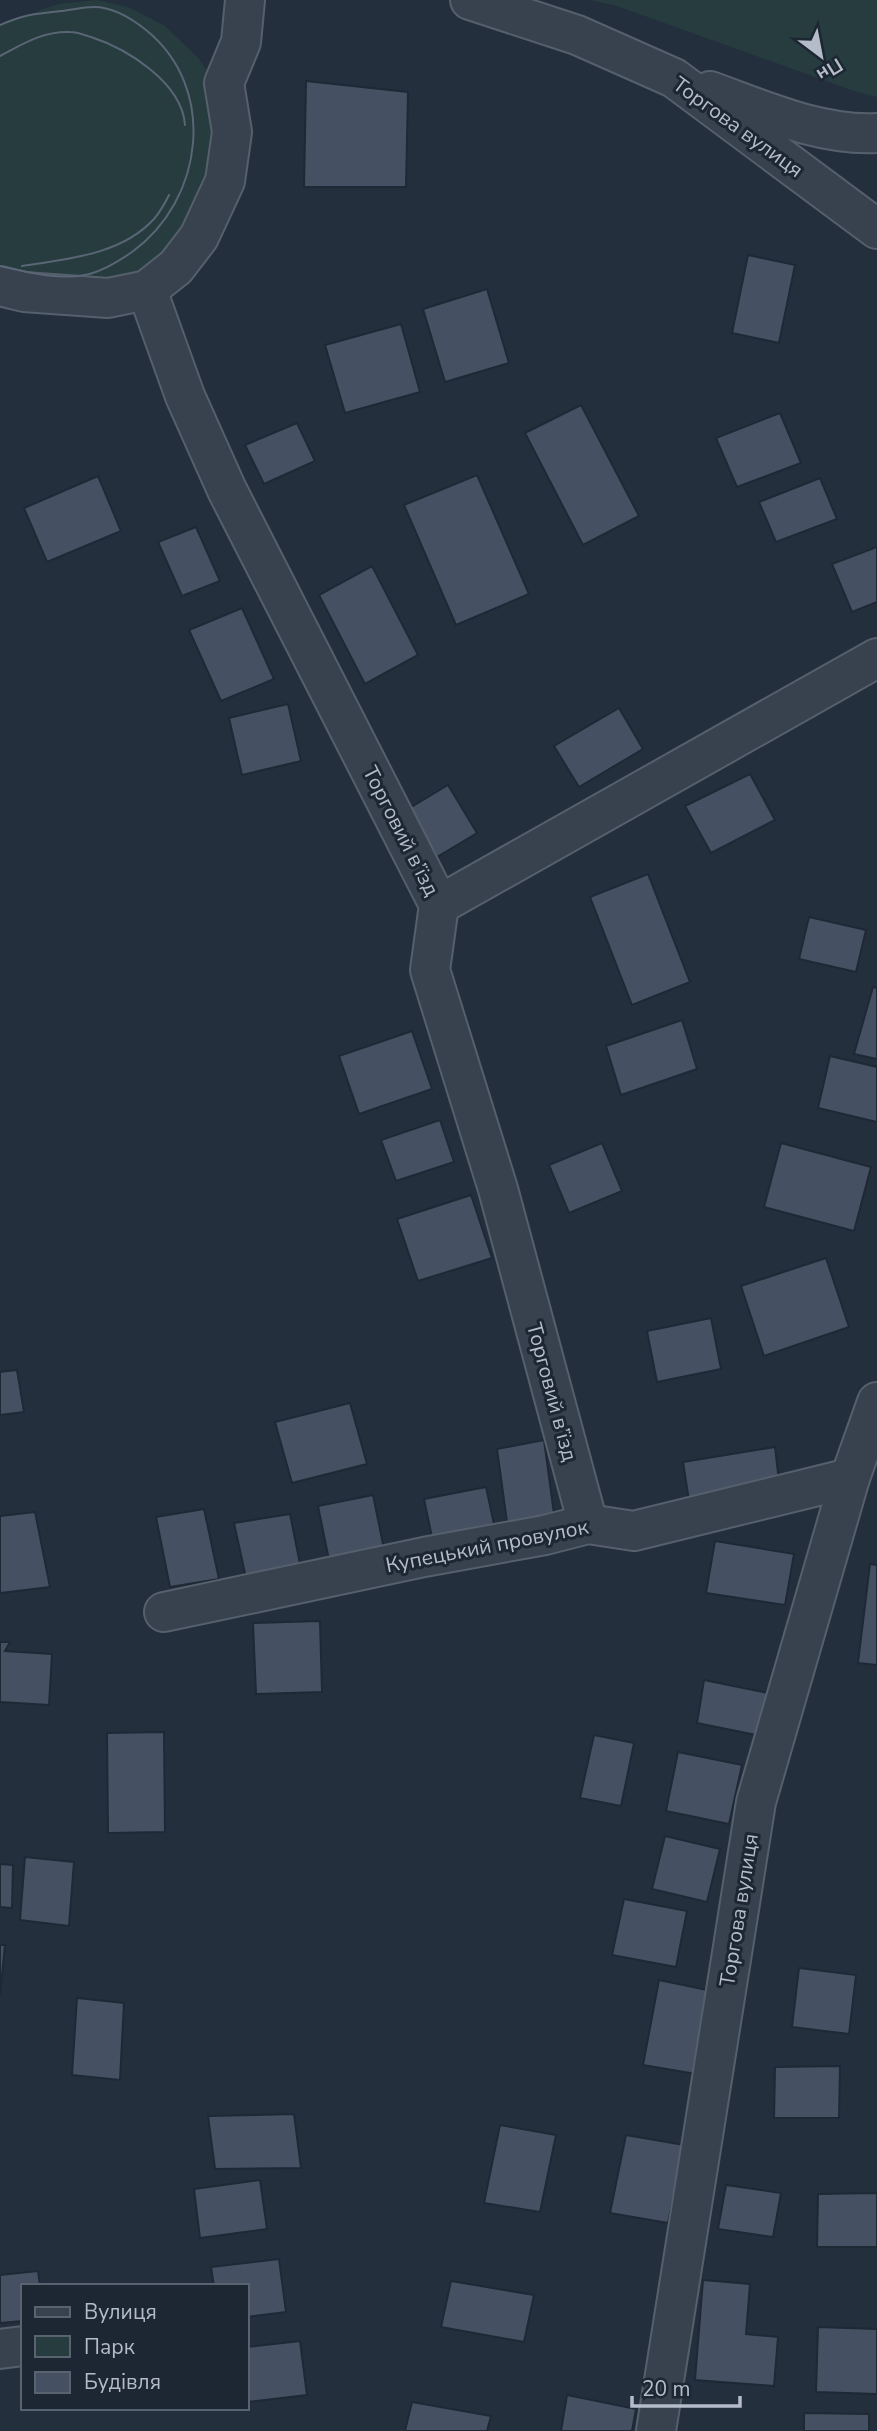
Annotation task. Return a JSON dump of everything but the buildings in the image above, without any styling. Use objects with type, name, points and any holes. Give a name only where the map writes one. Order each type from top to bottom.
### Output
[{"type":"street","points":[[0,286],[24,292],[108,298],[147,290],[176,267],[199,237],[225,181],[232,132],[224,83],[241,42],[245,0]]},
{"type":"street","name":"Торгова вулиця","points":[[470,0],[577,35],[674,78],[877,229]]},
{"type":"street","points":[[674,78],[795,121],[845,132],[877,133]]},
{"type":"street","name":"Торговий в’їзд","points":[[147,290],[185,396],[227,490],[439,905],[430,970],[498,1189],[588,1524]]},
{"type":"street","points":[[439,905],[877,658]]},
{"type":"street","name":"Торгова вулиця","points":[[656,2431],[756,1802],[850,1478],[877,1402]]},
{"type":"street","name":"Купецький провулок","points":[[164,1612],[588,1524],[634,1531],[850,1478]]},
{"type":"street","points":[[0,2349],[21,2346]]},
{"type":"green space","points":[[97,0],[128,7],[165,26],[198,58],[220,88],[225,181],[151,286],[0,286],[0,25],[58,4]]},
{"type":"green space","points":[[590,0],[877,0],[877,97],[617,6]]},
{"type":"tram line","points":[[0,25],[30,15],[90,7],[101,7],[128,17],[146,30],[169,54],[184,82],[192,112],[193,143],[187,174],[175,204],[156,230],[132,252],[110,266],[85,275],[42,275],[0,266]]},
{"type":"tram line","points":[[0,56],[34,39],[60,32],[91,37],[136,59],[164,82],[182,110],[185,125]]},
{"type":"tram line","points":[[22,266],[92,253],[126,241],[154,219],[169,195]]}]
